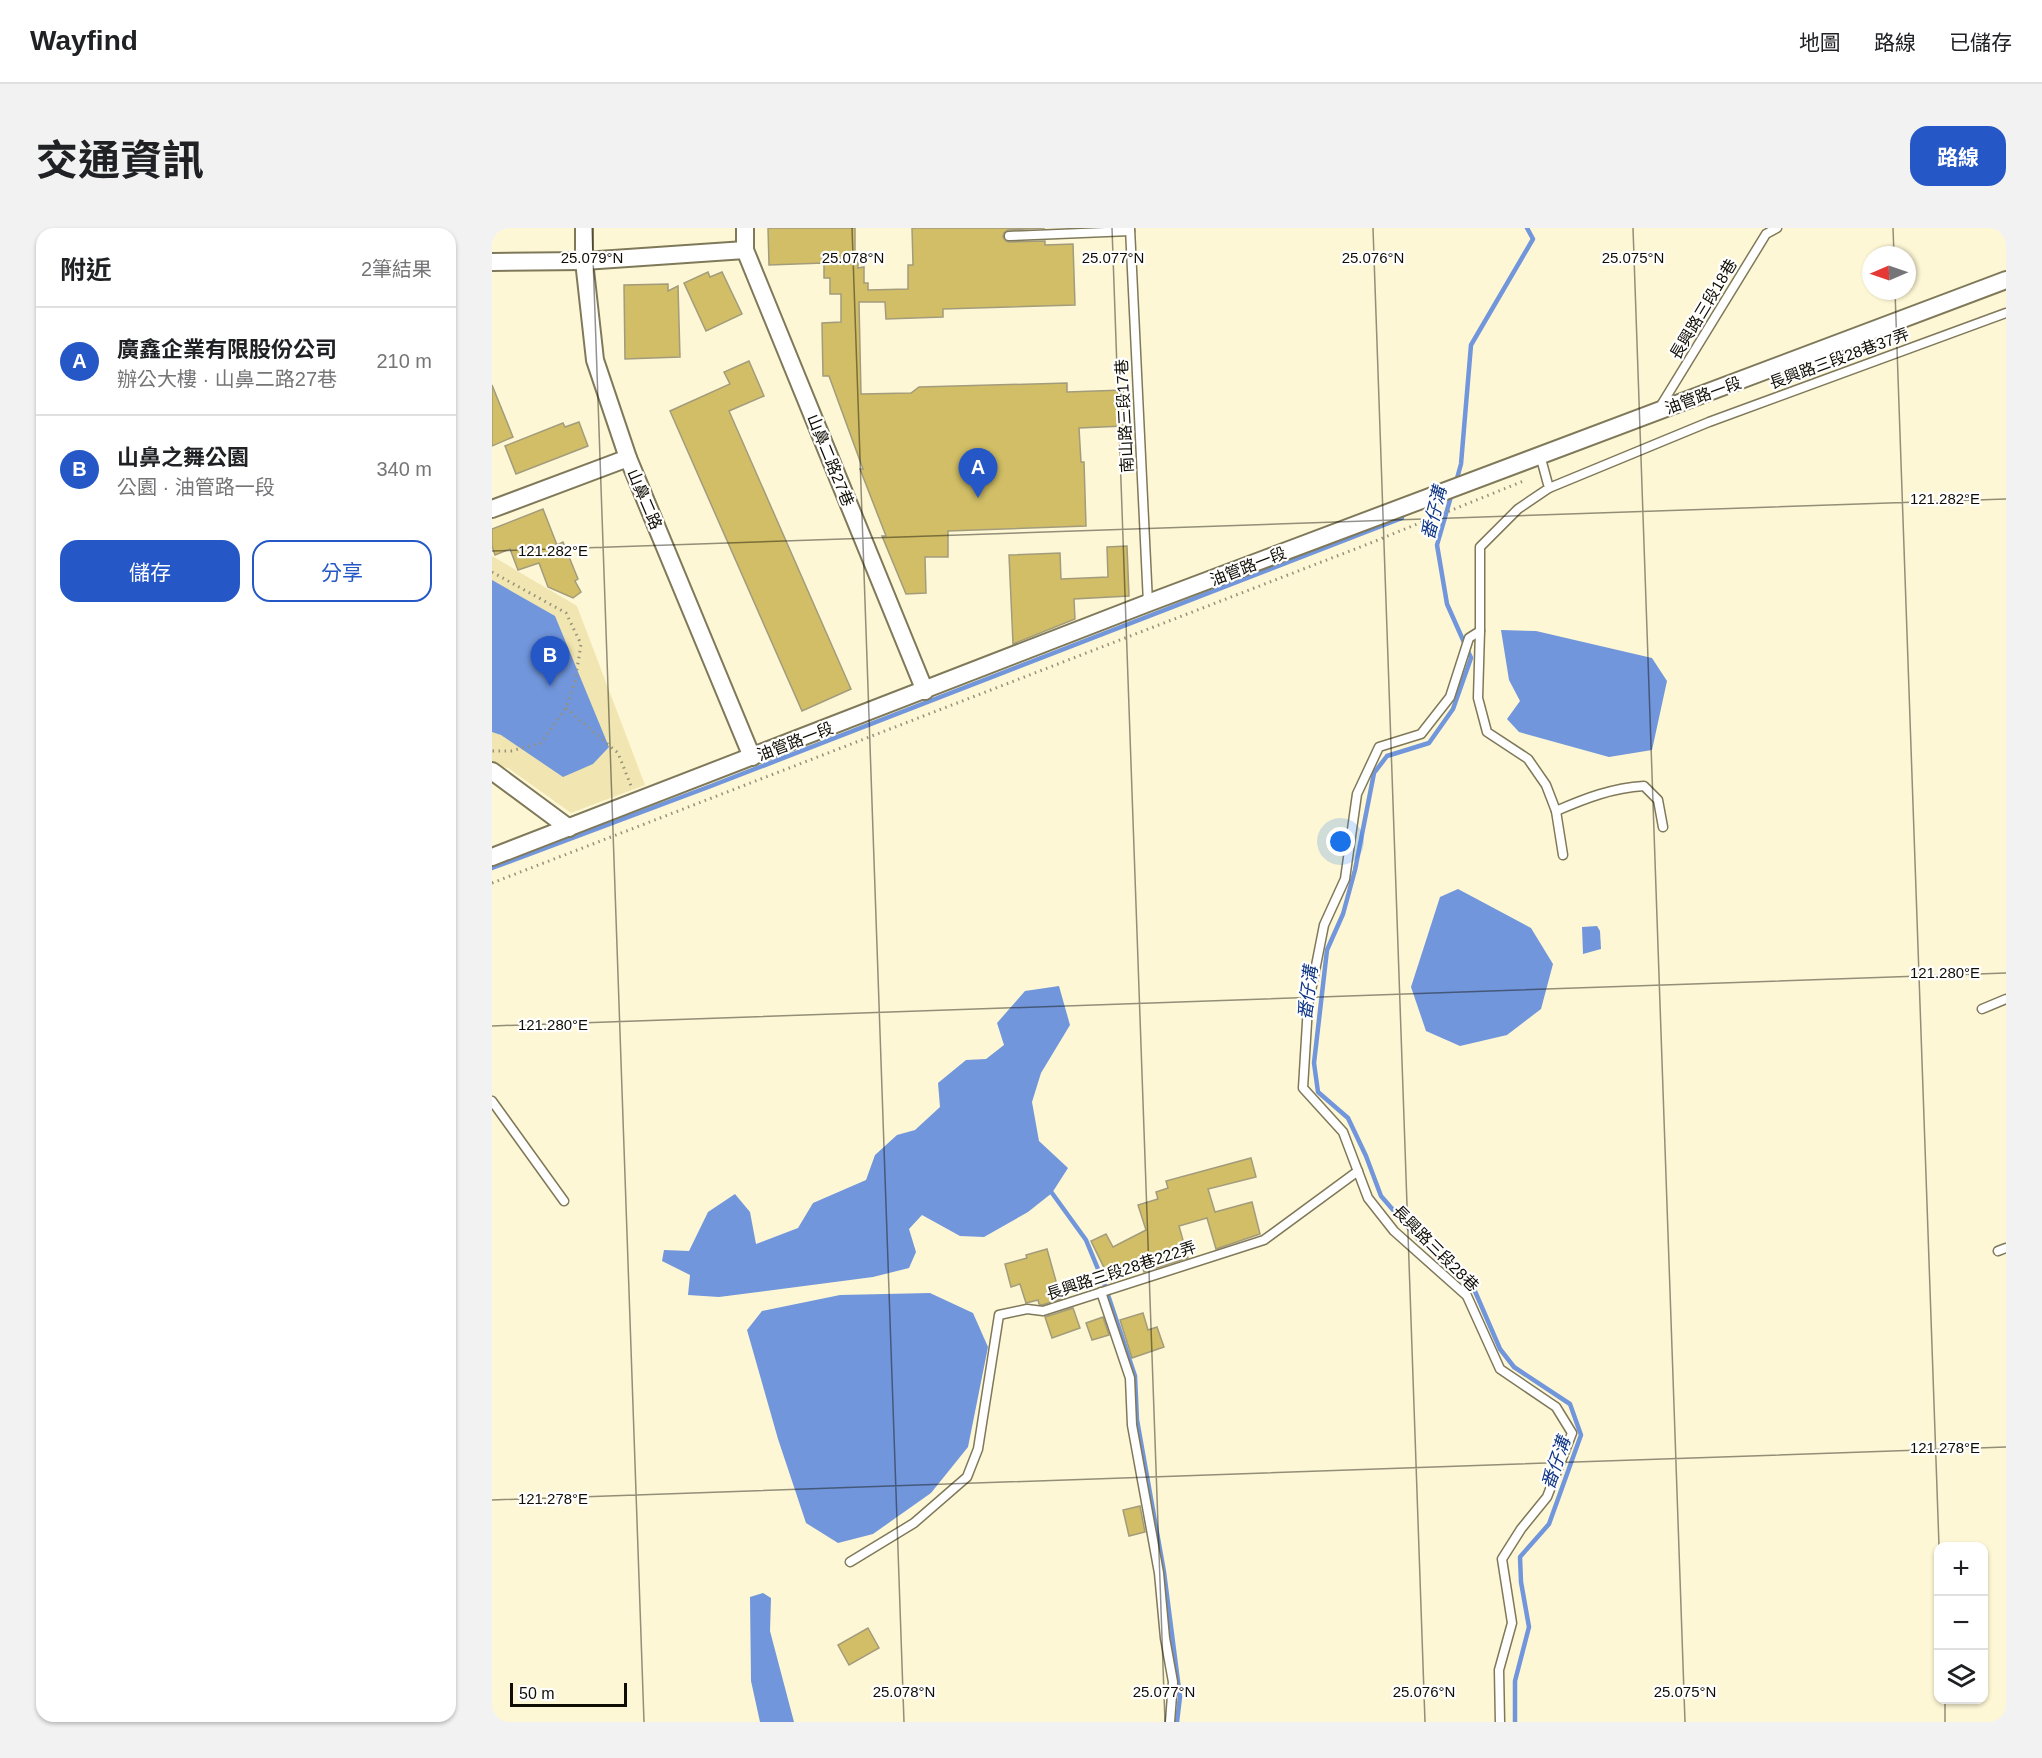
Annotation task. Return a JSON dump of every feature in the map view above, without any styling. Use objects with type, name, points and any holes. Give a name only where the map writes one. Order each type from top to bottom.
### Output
[{"type":"street","name":"山鼻二路","points":[[584,228],[584,261],[595,360],[628,458],[752,757]]},
{"type":"street","name":"山鼻二路27巷","points":[[745,228],[745,250],[925,691]]},
{"type":"street","points":[[492,262],[584,261],[745,250]]},
{"type":"street","name":"油管路一段","points":[[492,857],[1148,603],[2006,280]]},
{"type":"street","points":[[492,509],[628,458]]},
{"type":"street","points":[[492,771],[569,828]]},
{"type":"lane","name":"長興路三段18巷","points":[[1659,411],[1766,234],[1777,228]]},
{"type":"lane","points":[[1009,236],[1130,229]]},
{"type":"lane","name":"南山路三段17巷","points":[[1130,229],[1148,603]]},
{"type":"lane","name":"長興路三段28巷37弄","points":[[1549,488],[1709,422],[2006,313]]},
{"type":"lane","points":[[1540,455],[1549,488],[1518,508],[1480,547],[1478,698],[1487,732],[1528,759],[1546,785],[1557,811],[1563,855]]},
{"type":"lane","name":"長興路三段28巷","points":[[1480,631],[1469,639],[1450,696],[1421,734],[1379,747],[1357,794],[1345,879],[1324,925],[1308,1006],[1303,1088],[1342,1132],[1368,1198],[1394,1231],[1467,1296],[1500,1369],[1556,1407],[1572,1433],[1547,1497],[1521,1529],[1502,1559],[1512,1623],[1499,1670],[1500,1722]]},
{"type":"lane","points":[[1557,811],[1597,794],[1644,786],[1658,800],[1663,827]]},
{"type":"lane","points":[[1982,1009],[2006,999]]},
{"type":"lane","points":[[492,1101],[564,1201]]},
{"type":"lane","name":"長興路三段28巷222弄","points":[[850,1562],[914,1523],[967,1477],[978,1449],[999,1315],[1027,1309],[1043,1311],[1264,1240],[1358,1171]]},
{"type":"lane","points":[[1101,1292],[1130,1378],[1132,1425],[1159,1573],[1165,1638],[1173,1682],[1170,1722]]},
{"type":"path","points":[[492,883],[1453,509]]},
{"type":"path","points":[[492,572],[566,613],[581,644],[575,682],[567,708],[541,743],[511,751],[492,751]]},
{"type":"path","points":[[567,708],[618,753],[637,802]]},
{"type":"shaded area","points":[[492,556],[577,606],[645,785],[571,813],[508,768],[492,765]]},
{"type":"water","points":[[492,580],[555,616],[609,747],[593,764],[563,777],[501,735],[492,732]]},
{"type":"water","points":[[1501,630],[1536,631],[1652,658],[1667,681],[1652,750],[1609,757],[1519,732],[1507,719],[1520,701],[1509,680]]},
{"type":"water","points":[[1458,889],[1531,928],[1553,964],[1541,1009],[1507,1035],[1460,1046],[1426,1031],[1411,987],[1440,897]]},
{"type":"water","points":[[1597,926],[1600,931],[1601,949],[1583,954],[1582,927]]},
{"type":"water","points":[[1059,986],[1070,1025],[1041,1073],[1032,1102],[1039,1141],[1068,1168],[1052,1193],[1028,1212],[984,1237],[960,1236],[922,1215],[909,1229],[916,1252],[909,1268],[873,1277],[719,1297],[688,1295],[690,1275],[662,1261],[664,1250],[689,1251],[708,1212],[735,1194],[750,1212],[756,1244],[798,1228],[813,1203],[866,1180],[875,1155],[897,1135],[915,1130],[940,1107],[938,1083],[966,1060],[986,1059],[1004,1045],[997,1023],[1025,991]]},
{"type":"water","points":[[930,1293],[973,1313],[988,1347],[968,1447],[931,1493],[873,1534],[838,1543],[806,1523],[778,1439],[747,1330],[762,1311],[840,1295]]},
{"type":"water","points":[[763,1593],[771,1598],[770,1631],[794,1722],[760,1722],[751,1681],[750,1597]]},
{"type":"building","points":[[768,228],[855,228],[855,259],[858,259],[858,268],[864,267],[864,283],[868,283],[868,290],[908,289],[908,265],[913,265],[912,228],[1045,228],[1008,230],[1003,237],[1009,242],[1045,241],[1045,245],[1073,244],[1075,305],[943,309],[943,317],[886,319],[885,302],[859,302],[861,394],[911,393],[919,387],[1067,383],[1067,392],[1123,390],[1124,426],[1079,428],[1081,462],[1084,462],[1086,526],[948,531],[948,557],[925,557],[926,593],[906,594],[882,536],[886,536],[860,469],[863,469],[829,376],[823,376],[822,323],[841,322],[841,294],[830,294],[830,278],[824,278],[824,263],[769,265]]},
{"type":"building","points":[[708,272],[710,277],[722,272],[742,314],[706,331],[684,283]]},
{"type":"building","points":[[668,284],[668,291],[678,286],[680,357],[625,359],[624,285]]},
{"type":"building","points":[[749,361],[764,396],[729,411],[851,689],[802,711],[670,411],[730,384],[724,372]]},
{"type":"building","points":[[492,385],[513,437],[492,446]]},
{"type":"building","points":[[579,422],[588,446],[516,474],[505,446],[563,423],[565,427]]},
{"type":"building","points":[[543,509],[557,545],[563,542],[578,579],[575,581],[581,592],[573,598],[548,587],[539,563],[518,570],[510,549],[495,555],[492,546],[492,529]]},
{"type":"building","points":[[1127,546],[1129,596],[1074,599],[1075,619],[1013,644],[1009,555],[1060,553],[1061,579],[1108,577],[1107,547]]},
{"type":"building","points":[[1251,1158],[1256,1177],[1208,1189],[1215,1212],[1252,1202],[1260,1234],[1216,1249],[1207,1218],[1179,1226],[1188,1258],[1144,1272],[1142,1266],[1111,1282],[1091,1241],[1106,1234],[1113,1247],[1146,1230],[1138,1205],[1158,1199],[1156,1192],[1168,1188],[1166,1181]]},
{"type":"building","points":[[1047,1249],[1061,1299],[1042,1305],[1038,1300],[1026,1303],[1020,1284],[1011,1287],[1005,1264]]},
{"type":"building","points":[[1073,1308],[1080,1328],[1052,1338],[1045,1317]]},
{"type":"building","points":[[1143,1313],[1148,1330],[1157,1327],[1164,1347],[1132,1358],[1120,1320]]},
{"type":"building","points":[[1103,1317],[1109,1335],[1092,1340],[1086,1323]]},
{"type":"building","points":[[1140,1506],[1145,1532],[1129,1536],[1123,1510]]},
{"type":"building","points":[[868,1628],[879,1648],[849,1665],[838,1645]]},
{"type":"waterway","name":"番仔溝","points":[[1456,482],[1461,464],[1471,345],[1533,239],[1527,228]]},
{"type":"waterway","name":"番仔溝","points":[[1452,493],[1437,545],[1447,604],[1471,658],[1453,709],[1429,743],[1387,756],[1374,773],[1355,870],[1343,914],[1327,950],[1314,1063],[1318,1092],[1348,1118],[1381,1196],[1420,1241],[1474,1289],[1500,1349],[1514,1367],[1570,1404],[1581,1435],[1549,1524],[1520,1557],[1521,1582],[1529,1627],[1515,1681],[1515,1722]]},
{"type":"waterway","points":[[492,868],[711,786],[1402,518]]},
{"type":"waterway","points":[[1052,1193],[1086,1240],[1105,1286],[1135,1376],[1137,1420],[1164,1572],[1180,1697],[1177,1722]]},
{"type":"place","name":"廣鑫企業有限股份公司","points":[[978,498]]},
{"type":"place","name":"山鼻之舞公園","points":[[550,686]]}]
